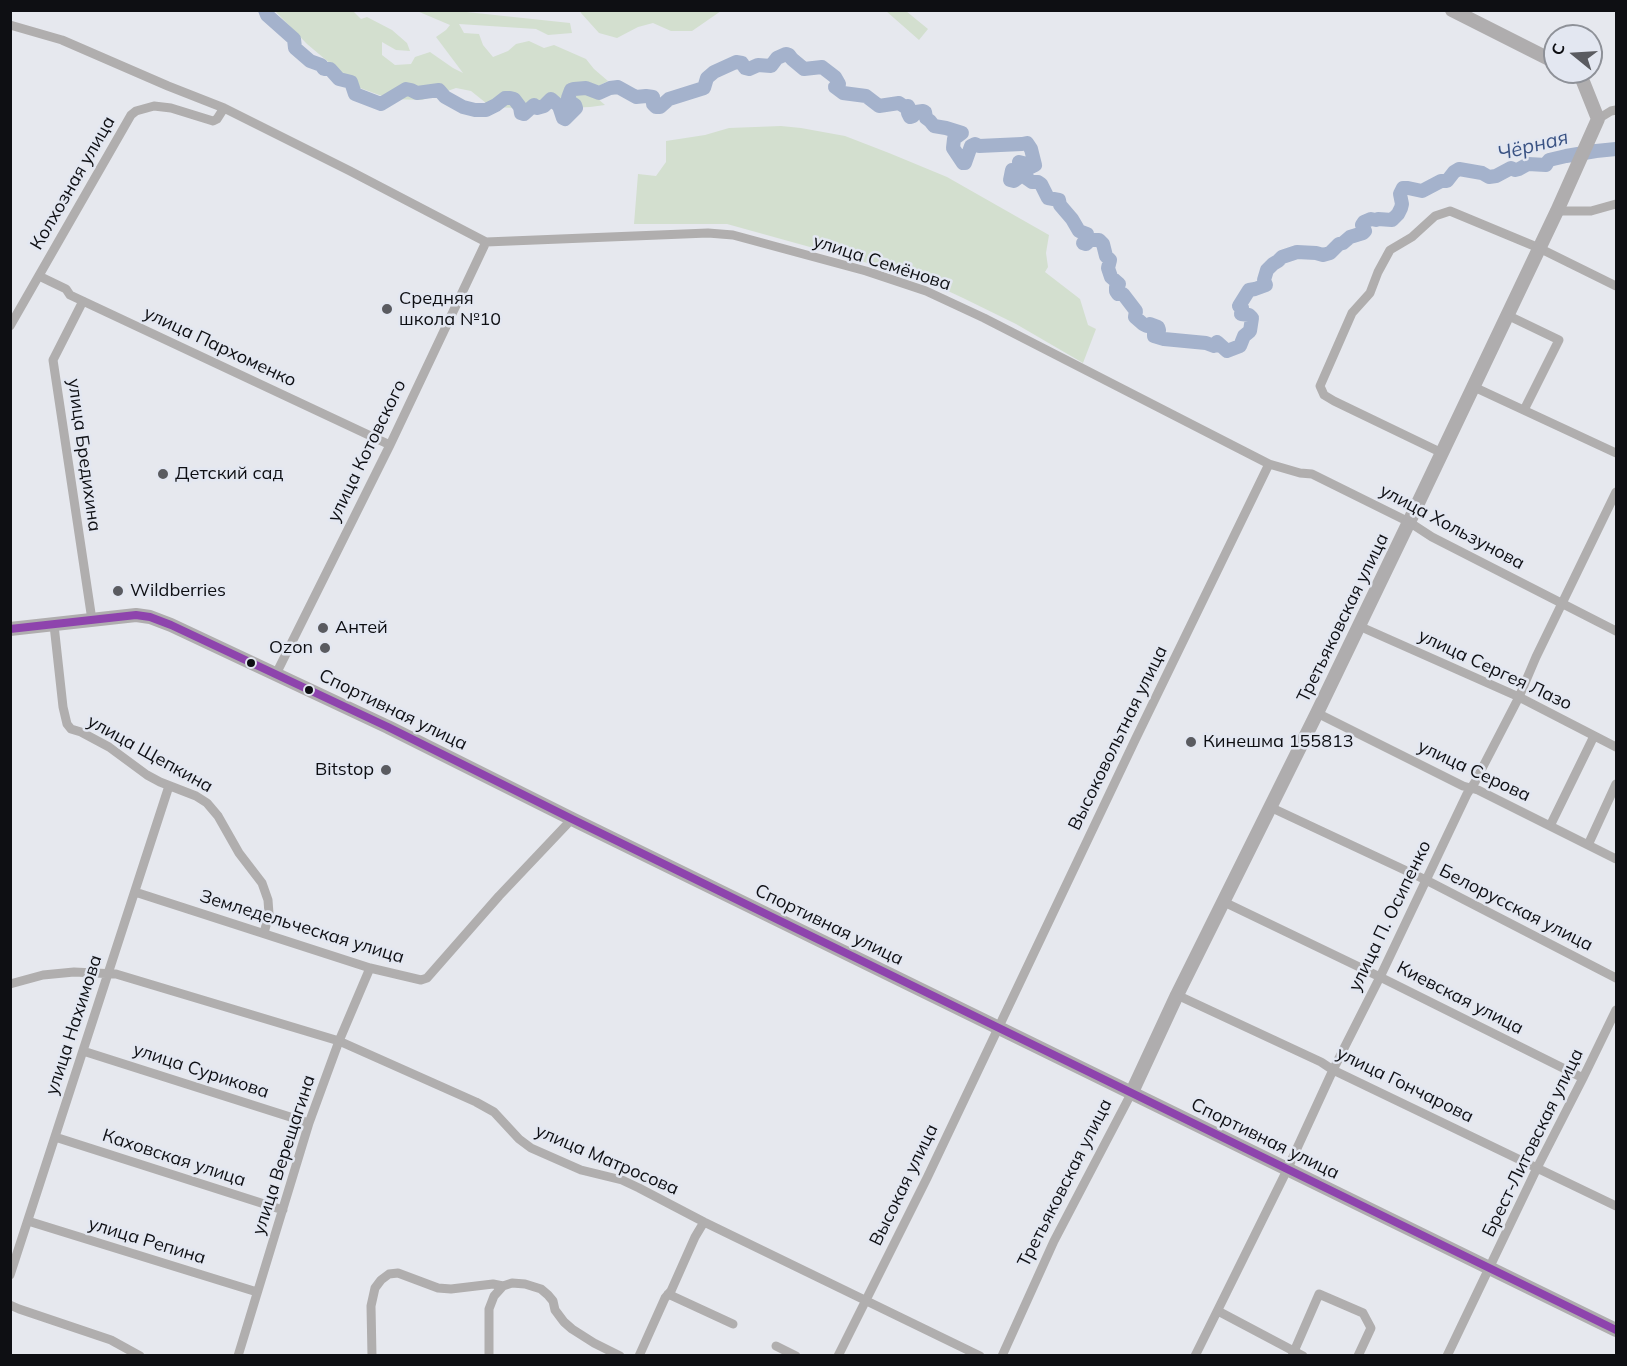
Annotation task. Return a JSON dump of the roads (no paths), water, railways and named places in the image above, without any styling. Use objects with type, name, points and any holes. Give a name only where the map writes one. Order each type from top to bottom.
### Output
[{"type":"street","points":[[1452,10],[1543,56]]},
{"type":"street","points":[[10,25],[62,40],[224,108],[486,242]]},
{"type":"street","points":[[1584,84],[1597,123],[1611,111],[1617,110]]},
{"type":"street","name":"Колхозная улица","points":[[10,326],[131,115],[136,111],[154,106],[171,108],[213,121],[218,119],[224,108]]},
{"type":"street","name":"Третьяковская улица","points":[[1002,1356],[1054,1241],[1132,1092],[1177,995],[1317,714],[1474,387],[1597,123]]},
{"type":"street","points":[[1557,211],[1591,211],[1617,204]]},
{"type":"street","points":[[1442,453],[1324,394],[1320,386],[1352,313],[1370,293],[1390,250],[1412,237],[1435,216],[1450,211],[1539,248],[1617,286]]},
{"type":"street","name":"улица Семёнова","points":[[486,242],[708,233],[744,238],[867,271],[926,291],[961,306],[1269,464]]},
{"type":"street","name":"улица Котовского","points":[[276,674],[390,445],[486,242]]},
{"type":"street","name":"улица Пархоменко","points":[[39,276],[66,289],[70,295],[390,445]]},
{"type":"street","name":"улица Бредихина","points":[[83,301],[53,360],[92,620]]},
{"type":"street","points":[[1508,315],[1559,340],[1524,410]]},
{"type":"street","points":[[1474,387],[1617,453]]},
{"type":"street","name":"улица Хользунова","points":[[1269,464],[1312,474],[1617,631]]},
{"type":"street","name":"Высоковольтная улица","points":[[998,1027],[1269,464]]},
{"type":"street","name":"улица П. Осипенко","points":[[1195,1356],[1471,788],[1519,697],[1536,657],[1617,492]]},
{"type":"street","name":"Спортивная улица","points":[[10,629],[129,615],[150,617],[388,727],[1617,1330]]},
{"type":"street","name":"улица Щепкина","points":[[54,625],[67,724],[71,729],[109,747],[147,775],[207,803],[218,816],[239,853],[262,883],[268,900],[269,914],[264,933]]},
{"type":"street","name":"улица Сергея Лазо","points":[[1359,626],[1519,697],[1617,747]]},
{"type":"street","name":"улица Серова","points":[[1317,714],[1463,786],[1478,790],[1617,860]]},
{"type":"street","points":[[1550,826],[1594,736]]},
{"type":"street","points":[[1588,845],[1617,784]]},
{"type":"street","name":"улица Нахимова","points":[[10,1275],[169,786]]},
{"type":"street","name":"Белорусская улица","points":[[1270,807],[1426,880],[1617,978]]},
{"type":"street","name":"Земледельческая улица","points":[[135,892],[370,968],[421,980],[427,978],[499,896],[572,819]]},
{"type":"street","name":"Киевская улица","points":[[1224,902],[1380,976],[1583,1078]]},
{"type":"street","name":"улица Верещагина","points":[[238,1356],[309,1123],[339,1041],[370,968]]},
{"type":"street","name":"улица Матросова","points":[[10,984],[43,975],[74,972],[116,974],[339,1041],[494,1112],[519,1139],[531,1148],[581,1170],[622,1180],[980,1356]]},
{"type":"street","name":"улица Гончарова","points":[[1177,995],[1321,1062],[1333,1070],[1617,1206]]},
{"type":"street","name":"Брест-Литовская улица","points":[[1447,1356],[1537,1168],[1617,1010]]},
{"type":"street","name":"Высокая улица","points":[[838,1356],[927,1178],[998,1027]]},
{"type":"street","name":"улица Сурикова","points":[[83,1051],[309,1123]]},
{"type":"street","name":"Каховская улица","points":[[55,1137],[283,1210]]},
{"type":"street","name":"улица Репина","points":[[28,1221],[257,1292]]},
{"type":"street","points":[[639,1356],[704,1222]]},
{"type":"street","points":[[372,1356],[371,1306],[375,1288],[389,1274],[398,1273],[438,1287],[451,1289],[493,1284],[503,1286]]},
{"type":"street","points":[[489,1356],[489,1309],[494,1296],[503,1286],[512,1283],[541,1289],[553,1301],[555,1310],[572,1329],[620,1356]]},
{"type":"street","points":[[668,1294],[733,1324]]},
{"type":"street","points":[[1293,1353],[1320,1294],[1363,1312],[1371,1328],[1358,1356]]},
{"type":"street","points":[[10,1305],[111,1340],[140,1356]]},
{"type":"street","points":[[1218,1311],[1293,1353],[1303,1356]]},
{"type":"street","points":[[776,1346],[796,1356]]},
{"type":"waterway","name":"Чёрная","points":[[265,10],[267,15],[294,39],[295,48],[310,61],[321,65],[324,69],[330,69],[339,79],[351,82],[355,94],[381,104],[406,89],[417,93],[439,90],[445,97],[463,107],[475,110],[486,110],[505,98],[510,98],[514,99],[521,113],[524,114],[534,105],[537,108],[544,106],[551,99],[559,106],[565,119],[576,108],[568,98],[571,90],[574,89],[586,88],[599,93],[618,87],[636,97],[653,97],[653,104],[660,107],[669,99],[704,88],[707,78],[714,72],[736,62],[742,63],[745,68],[749,69],[758,65],[771,66],[777,58],[789,55],[804,69],[822,67],[835,77],[839,84],[835,87],[843,93],[866,96],[879,106],[899,103],[905,107],[908,106],[910,117],[916,112],[923,111],[934,126],[962,133],[954,139],[953,148],[963,163],[965,163],[971,146],[975,144],[979,146],[1027,143],[1035,165],[1029,168],[1019,162],[1020,171],[1012,170],[1010,180],[1014,181],[1022,175],[1032,182],[1041,184],[1048,198],[1059,200],[1060,205],[1079,231],[1087,234],[1083,243],[1099,240],[1103,244],[1106,256],[1110,260],[1108,268],[1111,277],[1119,284],[1116,291],[1118,294],[1123,294],[1136,311],[1135,317],[1147,326],[1150,324],[1158,327],[1159,330],[1154,333],[1154,336],[1214,346],[1217,342],[1227,351],[1240,346],[1244,336],[1250,331],[1252,318],[1241,314],[1242,308],[1239,306],[1249,290],[1266,285],[1264,280],[1267,270],[1273,264],[1282,257],[1297,252],[1323,255],[1330,253],[1350,237],[1363,233],[1365,231],[1362,225],[1364,222],[1371,219],[1392,220],[1401,208],[1400,194],[1403,188],[1422,191],[1441,181],[1447,181],[1459,169],[1482,173],[1489,177],[1511,168],[1519,169],[1528,164],[1546,165],[1549,160],[1566,156],[1616,149]]},
{"type":"place","name":"Средняя школа №10","points":[[387,309]]},
{"type":"place","name":"Детский сад","points":[[163,474]]},
{"type":"place","name":"Wildberries","points":[[118,591]]},
{"type":"place","name":"Антей","points":[[323,628]]},
{"type":"place","name":"Ozon","points":[[325,648]]},
{"type":"place","name":"Кинешма 155813","points":[[1191,742]]},
{"type":"place","name":"Bitstop","points":[[386,770]]}]
